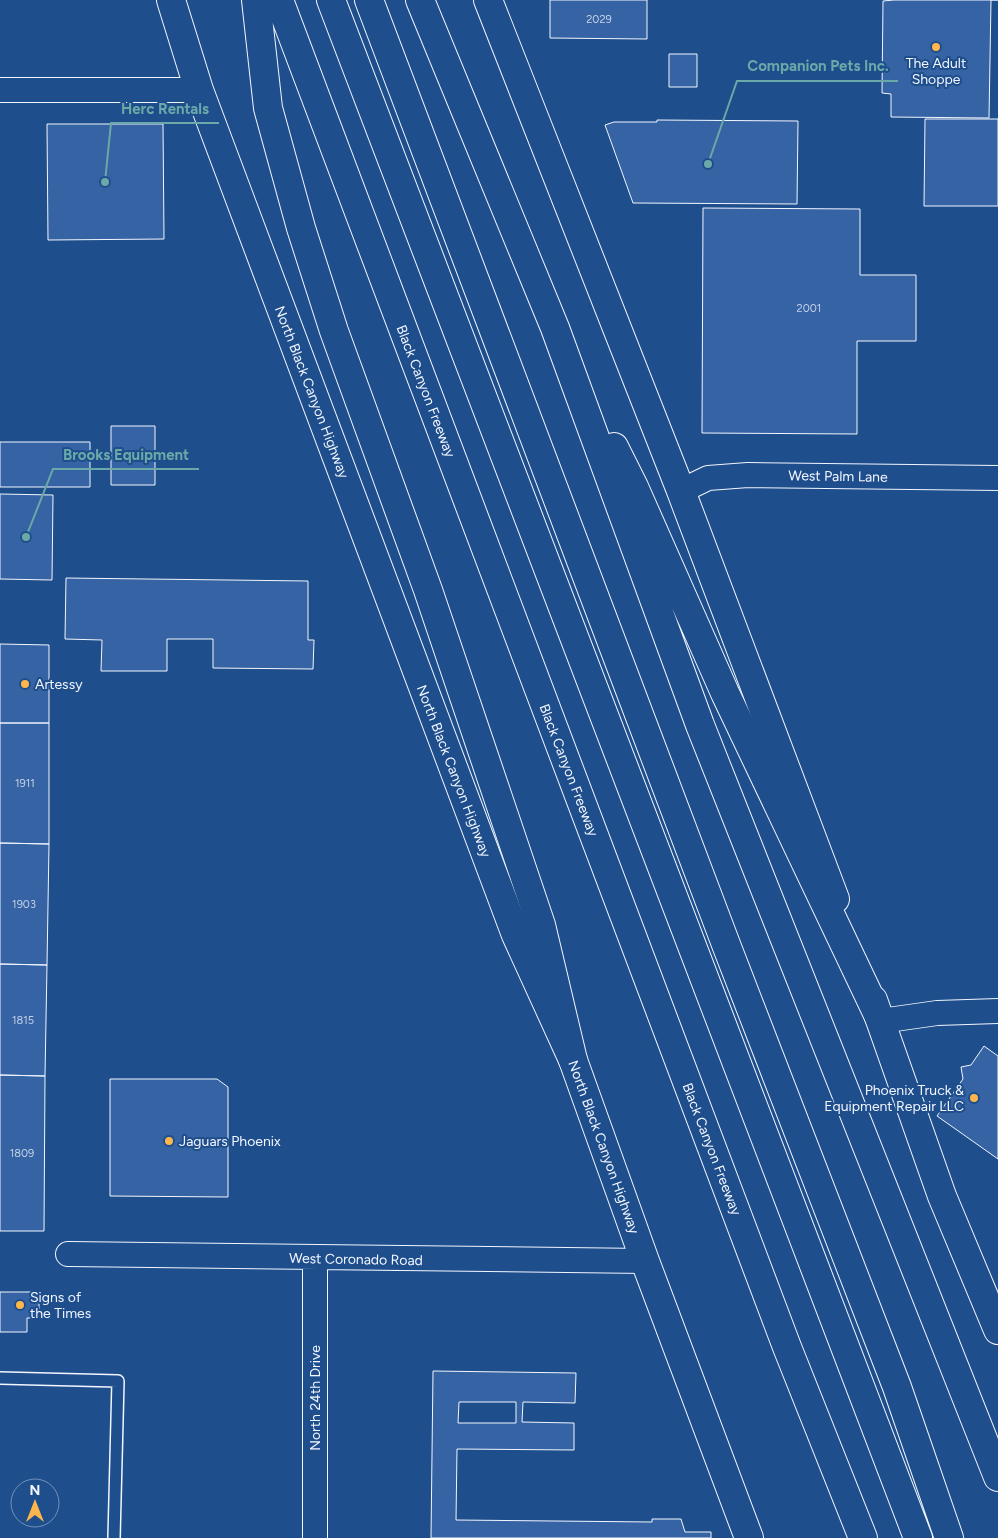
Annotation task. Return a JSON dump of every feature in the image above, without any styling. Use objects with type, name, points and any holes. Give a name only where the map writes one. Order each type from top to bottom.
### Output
[{"type":"main road","name":"North Black Canyon Highway","points":[[171,0],[199,90],[516,934],[573,1060],[645,1261],[749,1538]]},
{"type":"main road","points":[[256,0],[268,108],[301,228],[334,332],[428,590],[541,926],[573,1060]]},
{"type":"main road","name":"Black Canyon Freeway","points":[[279,0],[787,1347],[863,1538]]},
{"type":"main road","points":[[331,0],[918,1538]]},
{"type":"main road","points":[[368,0],[726,948],[897,1387],[949,1538]]},
{"type":"main road","points":[[420,0],[555,328],[700,725],[998,1477]]},
{"type":"main road","points":[[488,0],[681,491],[881,1021],[942,1196],[998,1330]]},
{"type":"main road","points":[[555,328],[634,486],[725,693],[881,1021]]},
{"type":"main road","points":[[787,1347],[844,1538]]},
{"type":"main road","points":[[897,1387],[969,1538]]},
{"type":"street","points":[[0,90],[199,90]]},
{"type":"street","name":"West Palm Lane","points":[[681,491],[708,478],[748,475],[998,478]]},
{"type":"street","points":[[881,1021],[936,1013],[998,1011]]},
{"type":"street","name":"West Coronado Road","points":[[68,1254],[645,1261]]},
{"type":"street","name":"North 24th Drive","points":[[315,1258],[315,1538]]},
{"type":"lane","points":[[0,1378],[118,1381],[114,1538]]},
{"type":"building","points":[[550,0],[647,0],[647,39],[550,38]]},
{"type":"building","name":"The Adult Shoppe","points":[[991,0],[989,118],[891,117],[891,94],[882,93],[883,1]]},
{"type":"building","points":[[669,54],[697,54],[697,87],[669,87]]},
{"type":"building","points":[[925,119],[998,119],[998,206],[924,206]]},
{"type":"building","points":[[657,120],[798,121],[797,204],[633,203],[605,125],[614,122],[657,122]]},
{"type":"building","points":[[47,124],[163,124],[164,239],[48,240]]},
{"type":"building","points":[[703,208],[860,209],[860,275],[916,275],[916,341],[857,341],[857,434],[702,433]]},
{"type":"building","points":[[111,426],[155,426],[155,485],[111,485]]},
{"type":"building","points":[[0,442],[90,442],[90,487],[0,487]]},
{"type":"building","points":[[0,494],[53,495],[52,580],[0,579]]},
{"type":"building","points":[[66,578],[308,581],[308,640],[314,640],[313,669],[213,668],[213,639],[167,639],[167,671],[101,671],[102,640],[65,639]]},
{"type":"building","name":"Artessy","points":[[0,644],[49,645],[49,723],[0,723]]},
{"type":"building","points":[[0,723],[49,723],[49,844],[0,843]]},
{"type":"building","points":[[0,843],[49,844],[47,965],[0,964]]},
{"type":"building","points":[[0,964],[47,965],[45,1076],[0,1075]]},
{"type":"building","name":"Phoenix Truck & Equipment Repair LLC","points":[[984,1046],[998,1056],[998,1159],[937,1116],[963,1079],[961,1067],[971,1065]]},
{"type":"building","points":[[0,1075],[45,1076],[44,1231],[0,1231]]},
{"type":"building","name":"Jaguars Phoenix","points":[[110,1079],[217,1079],[228,1087],[228,1197],[110,1196]]},
{"type":"building","name":"Signs of the Times","points":[[0,1292],[39,1292],[39,1318],[27,1318],[27,1332],[0,1332]]},
{"type":"building","points":[[433,1371],[576,1373],[575,1403],[523,1402],[522,1422],[574,1423],[574,1450],[457,1449],[456,1520],[652,1522],[652,1519],[681,1519],[685,1532],[711,1532],[711,1538],[431,1538]],"holes":[[[459,1402],[516,1402],[516,1423],[458,1423]]]},
{"type":"place","name":"The Adult Shoppe","points":[[936,47]]},
{"type":"place","name":"Companion Pets Inc.","points":[[708,164]]},
{"type":"place","name":"Herc Rentals","points":[[105,182]]},
{"type":"place","name":"Brooks Equipment","points":[[26,537]]},
{"type":"place","name":"Artessy","points":[[25,684]]},
{"type":"place","name":"Phoenix Truck & Equipment Repair LLC","points":[[974,1098]]},
{"type":"place","name":"Jaguars Phoenix","points":[[169,1141]]},
{"type":"place","name":"Signs of the Times","points":[[20,1305]]}]
